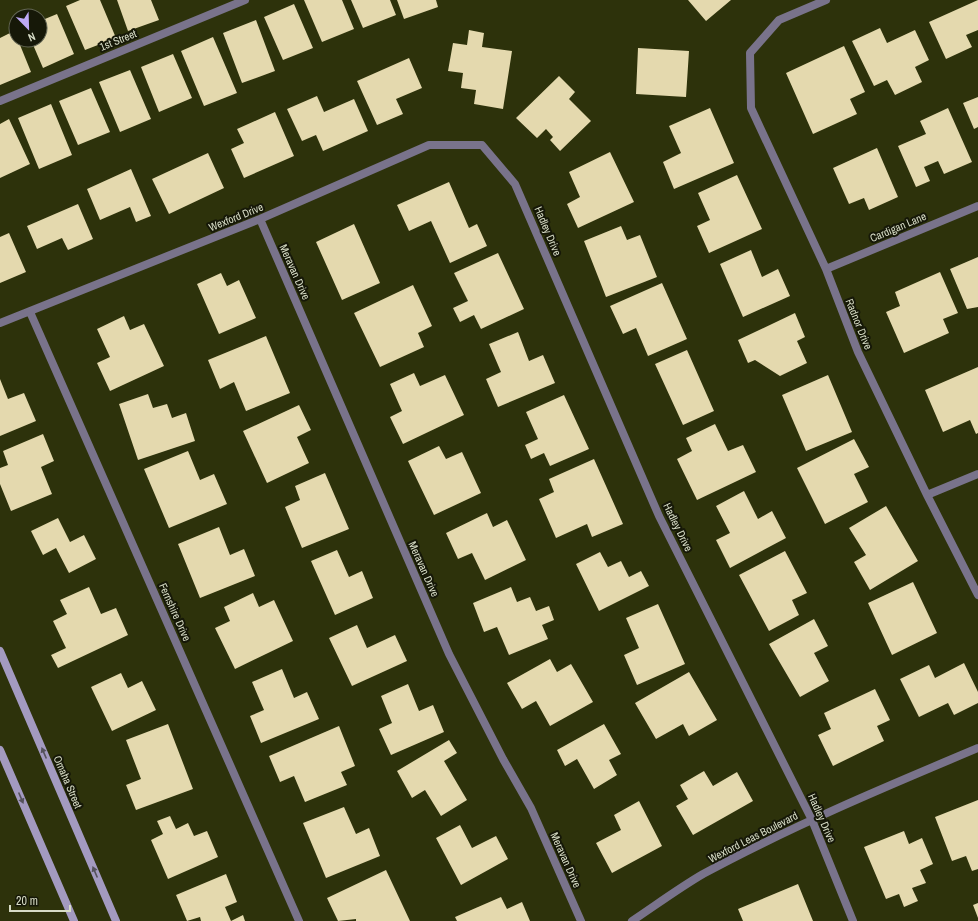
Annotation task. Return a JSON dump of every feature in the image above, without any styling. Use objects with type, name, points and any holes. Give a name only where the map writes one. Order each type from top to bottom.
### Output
[{"type":"main road","name":"Omaha Street","points":[[0,652],[116,921]]},
{"type":"main road","points":[[0,750],[74,921]]},
{"type":"street","name":"1st Street","points":[[0,101],[245,0]]},
{"type":"street","name":"Radnor Drive","points":[[826,0],[779,20],[750,53],[751,108],[826,270],[858,352],[927,495],[978,595]]},
{"type":"street","name":"Wexford Drive","points":[[0,323],[260,219],[429,145],[482,145]]},
{"type":"street","name":"Hadley Drive","points":[[482,145],[515,184],[659,516],[812,820],[853,921]]},
{"type":"street","name":"Cardigan Lane","points":[[826,270],[978,206]]},
{"type":"street","name":"Meravan Drive","points":[[260,219],[449,654],[503,759],[531,808],[581,921]]},
{"type":"street","name":"Fernshire Drive","points":[[30,312],[299,921]]},
{"type":"street","points":[[927,495],[978,474]]},
{"type":"street","name":"Wexford Leas Boulevard","points":[[632,921],[703,875],[812,820],[849,802],[978,748]]},
{"type":"building","points":[[80,0],[100,0],[116,38],[85,50],[66,6]]},
{"type":"building","points":[[117,0],[151,0],[159,20],[128,31]]},
{"type":"building","points":[[304,0],[342,0],[354,29],[322,42]]},
{"type":"building","points":[[351,0],[390,0],[396,15],[363,28]]},
{"type":"building","points":[[397,0],[436,0],[438,7],[404,19]]},
{"type":"building","points":[[688,0],[731,0],[706,21]]},
{"type":"building","points":[[978,0],[978,30],[966,35],[972,47],[946,59],[929,22]]},
{"type":"building","points":[[294,4],[313,48],[283,60],[264,17]]},
{"type":"building","points":[[57,14],[74,54],[43,68],[34,48],[48,48],[48,18]]},
{"type":"building","points":[[256,20],[275,71],[242,83],[223,33]]},
{"type":"building","points":[[880,28],[887,43],[915,30],[929,60],[915,67],[922,82],[895,95],[887,80],[874,86],[852,41]]},
{"type":"building","points":[[469,30],[484,33],[482,47],[512,51],[503,109],[474,104],[476,90],[461,88],[463,73],[448,71],[453,43],[467,45]]},
{"type":"building","points":[[8,34],[8,48],[21,48],[31,72],[0,85],[0,38]]},
{"type":"building","points":[[213,37],[237,93],[204,106],[181,51]]},
{"type":"building","points":[[844,46],[865,92],[850,99],[857,114],[813,134],[786,73]]},
{"type":"building","points":[[638,48],[689,51],[686,97],[636,94]]},
{"type":"building","points":[[173,54],[192,98],[159,112],[141,67]]},
{"type":"building","points":[[409,58],[422,88],[396,99],[403,114],[377,125],[357,81]]},
{"type":"building","points":[[130,70],[151,119],[120,132],[99,82]]},
{"type":"building","points":[[559,76],[575,92],[569,99],[591,121],[560,151],[550,140],[553,137],[546,129],[537,138],[516,118]]},
{"type":"building","points":[[91,88],[110,132],[78,145],[59,101]]},
{"type":"building","points":[[317,96],[324,112],[354,99],[368,131],[323,151],[316,135],[302,141],[287,109]]},
{"type":"building","points":[[978,97],[978,127],[974,129],[963,103]]},
{"type":"building","points":[[51,104],[72,155],[39,169],[18,118]]},
{"type":"building","points":[[710,108],[734,163],[674,189],[663,162],[681,153],[669,126]]},
{"type":"building","points":[[948,108],[972,162],[944,174],[938,161],[924,167],[930,181],[916,187],[898,146],[926,134],[920,121]]},
{"type":"building","points":[[275,112],[294,156],[244,178],[231,149],[244,143],[237,129]]},
{"type":"building","points":[[9,119],[30,164],[0,178],[0,124]]},
{"type":"building","points":[[877,148],[898,197],[869,210],[864,198],[849,204],[833,168]]},
{"type":"building","points":[[610,152],[634,202],[578,228],[567,204],[580,197],[569,172]]},
{"type":"building","points":[[208,153],[224,188],[169,214],[152,179]]},
{"type":"building","points":[[131,169],[151,216],[136,222],[130,207],[100,220],[87,189]]},
{"type":"building","points":[[737,175],[762,229],[709,253],[697,226],[710,220],[698,193]]},
{"type":"building","points":[[449,182],[469,228],[477,224],[487,246],[450,263],[431,221],[409,231],[397,205]]},
{"type":"building","points":[[78,204],[93,239],[68,250],[62,238],[37,249],[27,226]]},
{"type":"building","points":[[354,224],[380,283],[342,300],[316,242]]},
{"type":"building","points":[[621,226],[627,240],[640,235],[657,277],[606,297],[584,241]]},
{"type":"building","points":[[9,233],[26,272],[0,283],[0,237]]},
{"type":"building","points":[[751,250],[762,277],[778,269],[790,296],[743,317],[720,264]]},
{"type":"building","points":[[498,253],[524,309],[481,329],[474,315],[460,322],[453,308],[468,301],[454,273]]},
{"type":"building","points":[[978,257],[978,307],[967,309],[950,269]]},
{"type":"building","points":[[940,272],[958,313],[943,319],[949,333],[904,353],[886,312],[900,306],[895,292]]},
{"type":"building","points":[[221,273],[227,286],[239,280],[256,318],[219,334],[197,284]]},
{"type":"building","points":[[662,283],[687,339],[648,356],[636,328],[623,334],[610,306]]},
{"type":"building","points":[[413,285],[432,326],[418,333],[424,347],[380,367],[354,313]]},
{"type":"building","points":[[795,313],[805,337],[797,341],[807,363],[780,376],[755,360],[748,363],[738,340]]},
{"type":"building","points":[[124,316],[130,330],[144,324],[164,366],[110,391],[97,363],[110,357],[97,329]]},
{"type":"building","points":[[518,332],[529,361],[543,355],[555,383],[498,407],[486,379],[501,372],[489,344]]},
{"type":"building","points":[[266,336],[290,393],[246,411],[234,382],[220,389],[208,360]]},
{"type":"building","points":[[687,350],[714,411],[683,425],[655,364]]},
{"type":"building","points":[[978,367],[978,433],[976,434],[970,420],[943,432],[925,390]]},
{"type":"building","points":[[414,373],[420,386],[445,375],[464,415],[403,444],[390,417],[402,411],[390,384]]},
{"type":"building","points":[[828,375],[852,432],[806,451],[782,395]]},
{"type":"building","points":[[0,379],[8,399],[24,393],[36,421],[0,436]]},
{"type":"building","points":[[148,394],[153,408],[167,404],[172,418],[186,413],[195,441],[138,460],[119,404]]},
{"type":"building","points":[[564,395],[589,449],[550,466],[544,453],[531,459],[525,445],[538,439],[526,412]]},
{"type":"building","points":[[299,405],[311,430],[297,437],[309,463],[267,483],[243,431]]},
{"type":"building","points":[[715,424],[728,451],[743,445],[756,472],[697,500],[677,459],[692,451],[686,438]]},
{"type":"building","points":[[43,434],[54,461],[41,467],[52,494],[11,511],[0,484],[0,468],[8,465],[3,451]]},
{"type":"building","points":[[854,439],[869,467],[854,474],[868,502],[825,524],[797,468]]},
{"type":"building","points":[[439,446],[446,459],[462,452],[481,493],[434,515],[408,461]]},
{"type":"building","points":[[188,451],[200,480],[214,474],[227,504],[169,528],[144,469]]},
{"type":"building","points":[[594,459],[623,524],[592,537],[587,524],[556,538],[539,499],[554,492],[549,479]]},
{"type":"building","points":[[325,473],[349,529],[302,548],[285,507],[300,500],[295,486]]},
{"type":"building","points":[[744,491],[758,519],[772,511],[786,538],[730,568],[716,540],[730,533],[716,506]]},
{"type":"building","points":[[886,506],[918,561],[870,590],[854,562],[866,555],[849,528]]},
{"type":"building","points":[[487,513],[493,527],[507,520],[526,560],[485,580],[472,553],[458,559],[446,533]]},
{"type":"building","points":[[58,518],[70,542],[84,535],[96,559],[69,573],[56,548],[43,555],[31,531]]},
{"type":"building","points":[[219,527],[230,555],[244,549],[255,576],[200,598],[178,544]]},
{"type":"building","points":[[337,550],[349,577],[362,571],[373,598],[335,615],[311,561]]},
{"type":"building","points":[[785,551],[807,593],[792,600],[799,615],[769,631],[739,575]]},
{"type":"building","points":[[600,552],[608,567],[621,561],[629,577],[641,571],[649,586],[599,611],[576,564]]},
{"type":"building","points":[[913,582],[937,633],[892,655],[868,603]]},
{"type":"building","points":[[89,587],[101,614],[116,608],[128,635],[58,668],[51,655],[66,648],[53,621],[67,614],[60,600]]},
{"type":"building","points":[[511,587],[517,602],[530,597],[536,611],[549,606],[554,620],[542,625],[548,639],[509,655],[497,627],[484,632],[473,603]]},
{"type":"building","points":[[253,593],[259,607],[274,600],[293,641],[235,669],[215,628],[230,621],[224,607]]},
{"type":"building","points":[[658,604],[685,664],[637,685],[624,655],[639,648],[626,618]]},
{"type":"building","points":[[814,619],[828,646],[814,653],[829,681],[800,697],[769,644]]},
{"type":"building","points":[[357,625],[367,648],[395,635],[407,661],[352,686],[329,638]]},
{"type":"building","points":[[550,659],[557,672],[571,664],[593,702],[550,726],[536,701],[522,709],[507,683]]},
{"type":"building","points":[[964,663],[978,692],[978,703],[954,715],[948,703],[919,717],[900,679],[929,665],[935,678]]},
{"type":"building","points":[[282,669],[294,698],[307,692],[319,719],[261,743],[250,716],[264,710],[252,682]]},
{"type":"building","points":[[689,672],[717,720],[689,736],[683,724],[656,739],[635,703]]},
{"type":"building","points":[[121,673],[128,688],[142,681],[156,710],[112,731],[91,687]]},
{"type":"building","points":[[408,684],[419,711],[433,705],[444,732],[391,755],[379,729],[392,723],[381,696]]},
{"type":"building","points":[[875,689],[890,720],[877,726],[884,741],[833,766],[818,735],[831,729],[824,713]]},
{"type":"building","points":[[168,724],[193,789],[136,810],[126,785],[141,779],[126,740]]},
{"type":"building","points":[[604,724],[621,754],[609,760],[617,775],[594,789],[577,759],[565,766],[557,750]]},
{"type":"building","points":[[339,726],[355,766],[341,772],[347,785],[305,802],[294,776],[280,782],[269,756]]},
{"type":"building","points":[[449,740],[457,753],[444,761],[467,800],[441,816],[425,790],[412,798],[397,771]]},
{"type":"building","points":[[704,771],[713,786],[737,772],[753,801],[693,835],[676,806],[688,799],[680,785]]},
{"type":"building","points":[[978,800],[978,869],[972,871],[966,856],[952,861],[935,817]]},
{"type":"building","points":[[639,801],[662,846],[612,873],[596,843],[621,830],[614,815]]},
{"type":"building","points":[[344,807],[356,834],[369,828],[380,856],[326,878],[303,823]]},
{"type":"building","points":[[170,816],[176,829],[188,823],[194,836],[207,831],[218,857],[168,879],[151,840],[163,834],[157,821]]},
{"type":"building","points":[[460,825],[472,848],[496,836],[508,859],[461,885],[436,838]]},
{"type":"building","points":[[904,831],[909,844],[922,838],[933,864],[920,870],[926,883],[912,888],[918,901],[904,907],[899,894],[886,899],[864,847]]},
{"type":"building","points":[[386,870],[410,921],[356,921],[356,919],[338,921],[327,898]]},
{"type":"building","points":[[226,874],[237,902],[225,907],[231,921],[201,921],[200,917],[187,921],[176,895]]},
{"type":"building","points":[[798,884],[813,921],[743,921],[738,909]]},
{"type":"building","points":[[501,897],[507,909],[522,902],[530,921],[457,921],[455,917]]},
{"type":"building","points":[[978,903],[978,918],[973,905]]},
{"type":"building","points":[[243,915],[245,921],[231,921]]}]
